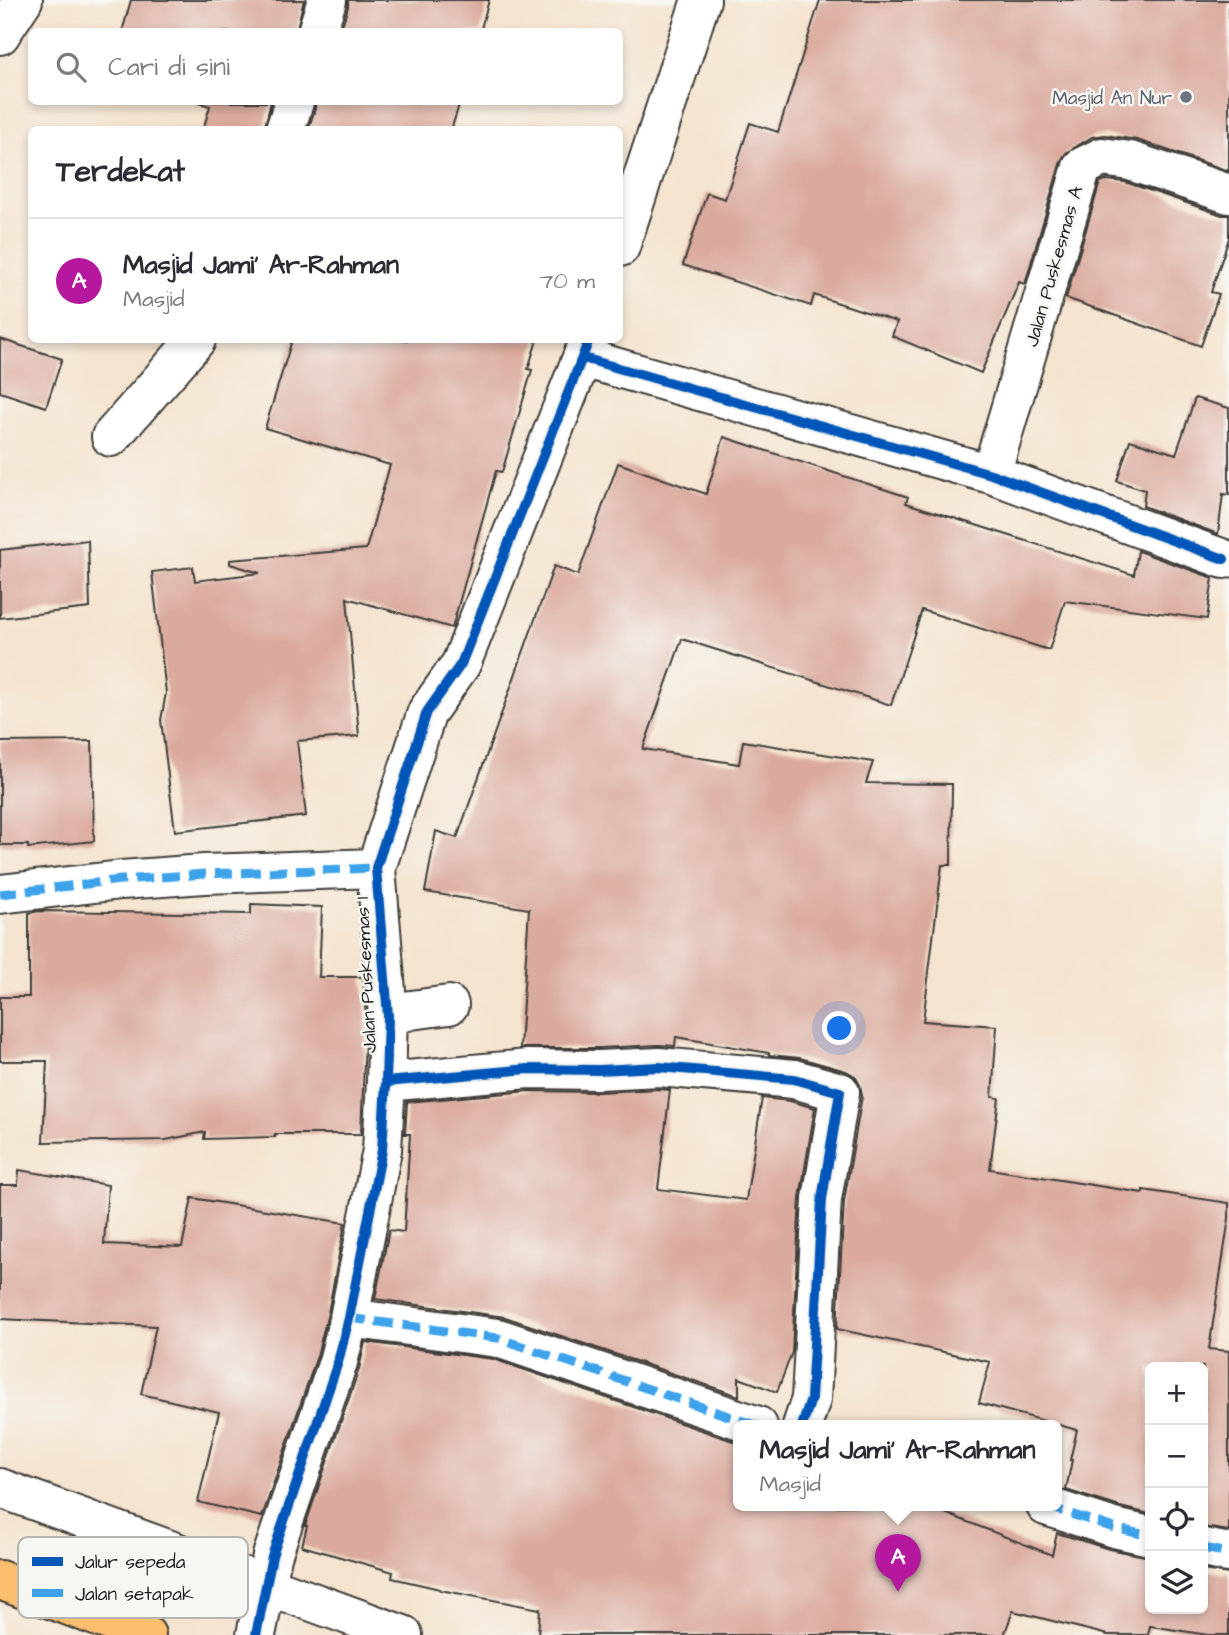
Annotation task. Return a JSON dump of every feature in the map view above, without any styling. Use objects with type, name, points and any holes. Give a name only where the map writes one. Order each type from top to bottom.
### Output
[{"type":"highway","points":[[0,1580],[18,1587]]},
{"type":"highway","points":[[101,1618],[146,1635]]},
{"type":"street","points":[[0,35],[23,0]]},
{"type":"street","points":[[318,28],[327,0]]},
{"type":"street","points":[[623,238],[701,0]]},
{"type":"street","points":[[286,126],[293,105]]},
{"type":"street","name":"Jalan Puskesmas A","points":[[991,474],[1082,167],[1101,157],[1130,161],[1229,194]]},
{"type":"street","points":[[111,437],[192,343]]},
{"type":"street","points":[[586,349],[991,474],[1224,559]]},
{"type":"street","name":"Jalan Puskesmas 1","points":[[256,1635],[272,1556],[338,1362],[382,1150],[388,1016],[376,868],[427,712],[461,664],[586,349]]},
{"type":"street","points":[[0,894],[121,880],[204,874],[376,868]]},
{"type":"street","points":[[388,1016],[449,1005]]},
{"type":"street","points":[[386,1082],[528,1069],[659,1067],[794,1079],[840,1092],[822,1199],[811,1399],[804,1420]]},
{"type":"street","points":[[349,1318],[498,1338],[740,1420]]},
{"type":"street","points":[[0,1488],[136,1537]]},
{"type":"street","points":[[1061,1511],[1145,1535]]},
{"type":"street","points":[[1208,1549],[1229,1553]]},
{"type":"street","points":[[248,1578],[404,1635]]},
{"type":"building","points":[[131,0],[304,0],[297,28],[123,28]]},
{"type":"building","points":[[348,0],[489,0],[481,28],[341,28]]},
{"type":"building","points":[[820,0],[1229,0],[1229,171],[1137,140],[1105,135],[1092,137],[1066,153],[1061,161],[1025,284],[1019,282],[981,373],[892,336],[897,322],[814,295],[811,306],[683,265],[707,193],[725,199],[750,123],[778,132]]},
{"type":"building","points":[[206,105],[270,105],[265,126],[204,126],[210,106]]},
{"type":"building","points":[[315,105],[459,105],[452,126],[309,126]]},
{"type":"building","points":[[1100,182],[1125,182],[1222,215],[1229,215],[1229,238],[1211,292],[1219,294],[1201,346],[1066,298]]},
{"type":"building","points":[[0,339],[62,359],[46,407],[0,392]]},
{"type":"building","points":[[291,343],[536,343],[528,369],[532,370],[502,472],[496,471],[452,628],[347,598],[359,736],[297,741],[306,816],[175,831],[161,720],[166,693],[152,572],[193,567],[195,581],[260,573],[230,564],[230,560],[366,549],[390,465],[265,428]]},
{"type":"building","points":[[1195,398],[1229,408],[1229,495],[1223,494],[1218,534],[1143,506],[1145,490],[1117,481],[1130,440],[1176,454]]},
{"type":"building","points":[[724,437],[908,497],[906,503],[1134,575],[1138,551],[1213,578],[1207,619],[1065,601],[1049,650],[922,610],[891,705],[682,639],[643,749],[739,764],[743,741],[873,762],[866,783],[952,784],[951,865],[942,865],[923,1021],[997,1026],[992,1097],[999,1098],[990,1169],[1143,1193],[1143,1190],[1229,1203],[1209,1349],[1229,1351],[1229,1531],[1208,1528],[1208,1362],[1145,1362],[1145,1513],[1066,1490],[1077,1430],[1062,1426],[1062,1420],[1041,1420],[979,1403],[990,1362],[837,1329],[844,1201],[862,1096],[855,1076],[800,1058],[769,1055],[676,1037],[675,1046],[520,1048],[529,909],[425,892],[436,831],[457,838],[554,566],[578,575],[618,463],[706,494]]},
{"type":"building","points":[[88,540],[90,608],[0,618],[0,550]]},
{"type":"building","points":[[92,741],[94,841],[28,848],[28,845],[0,845],[0,742]]},
{"type":"building","points":[[251,904],[322,907],[319,977],[363,977],[366,1017],[361,1134],[275,1134],[275,1137],[204,1139],[205,1132],[166,1140],[43,1142],[47,1061],[0,1061],[0,997],[29,997],[29,913],[251,914]]},
{"type":"building","points":[[670,1090],[658,1189],[746,1200],[762,1098],[790,1101],[815,1108],[800,1198],[792,1352],[777,1392],[739,1378],[739,1396],[505,1317],[375,1299],[389,1230],[404,1232],[410,1134],[405,1134],[407,1102],[529,1091]]},
{"type":"building","points":[[19,1170],[108,1185],[104,1244],[182,1247],[192,1198],[345,1223],[317,1356],[262,1517],[198,1502],[219,1412],[141,1394],[156,1326],[0,1319],[0,1185],[18,1185]]},
{"type":"building","points":[[365,1342],[493,1359],[733,1441],[733,1511],[940,1511],[1052,1555],[1057,1533],[1109,1549],[1145,1556],[1145,1614],[1208,1614],[1208,1571],[1229,1574],[1229,1635],[1208,1635],[1150,1626],[1148,1635],[1108,1635],[1013,1611],[1004,1635],[538,1635],[540,1609],[392,1578],[393,1572],[302,1546],[305,1526],[359,1369]]},
{"type":"marked path","points":[[0,894],[121,880],[204,874],[376,868],[376,872]]},
{"type":"marked path","points":[[349,1318],[498,1338],[740,1420]]},
{"type":"marked path","points":[[1061,1511],[1145,1535]]},
{"type":"marked path","points":[[1208,1549],[1229,1553]]},
{"type":"cycle path","points":[[256,1635],[272,1556],[338,1362],[382,1150],[388,1016],[376,868],[427,712],[461,664],[588,343]]},
{"type":"cycle path","points":[[583,358],[991,474],[1224,559]]},
{"type":"cycle path","points":[[386,1082],[528,1069],[659,1067],[794,1079],[840,1092],[822,1199],[811,1399],[804,1420]]},
{"type":"place","name":"Masjid An Nur","points":[[1186,97]]},
{"type":"place","name":"Masjid Jami' Ar-Rahman","points":[[898,1592]]}]
